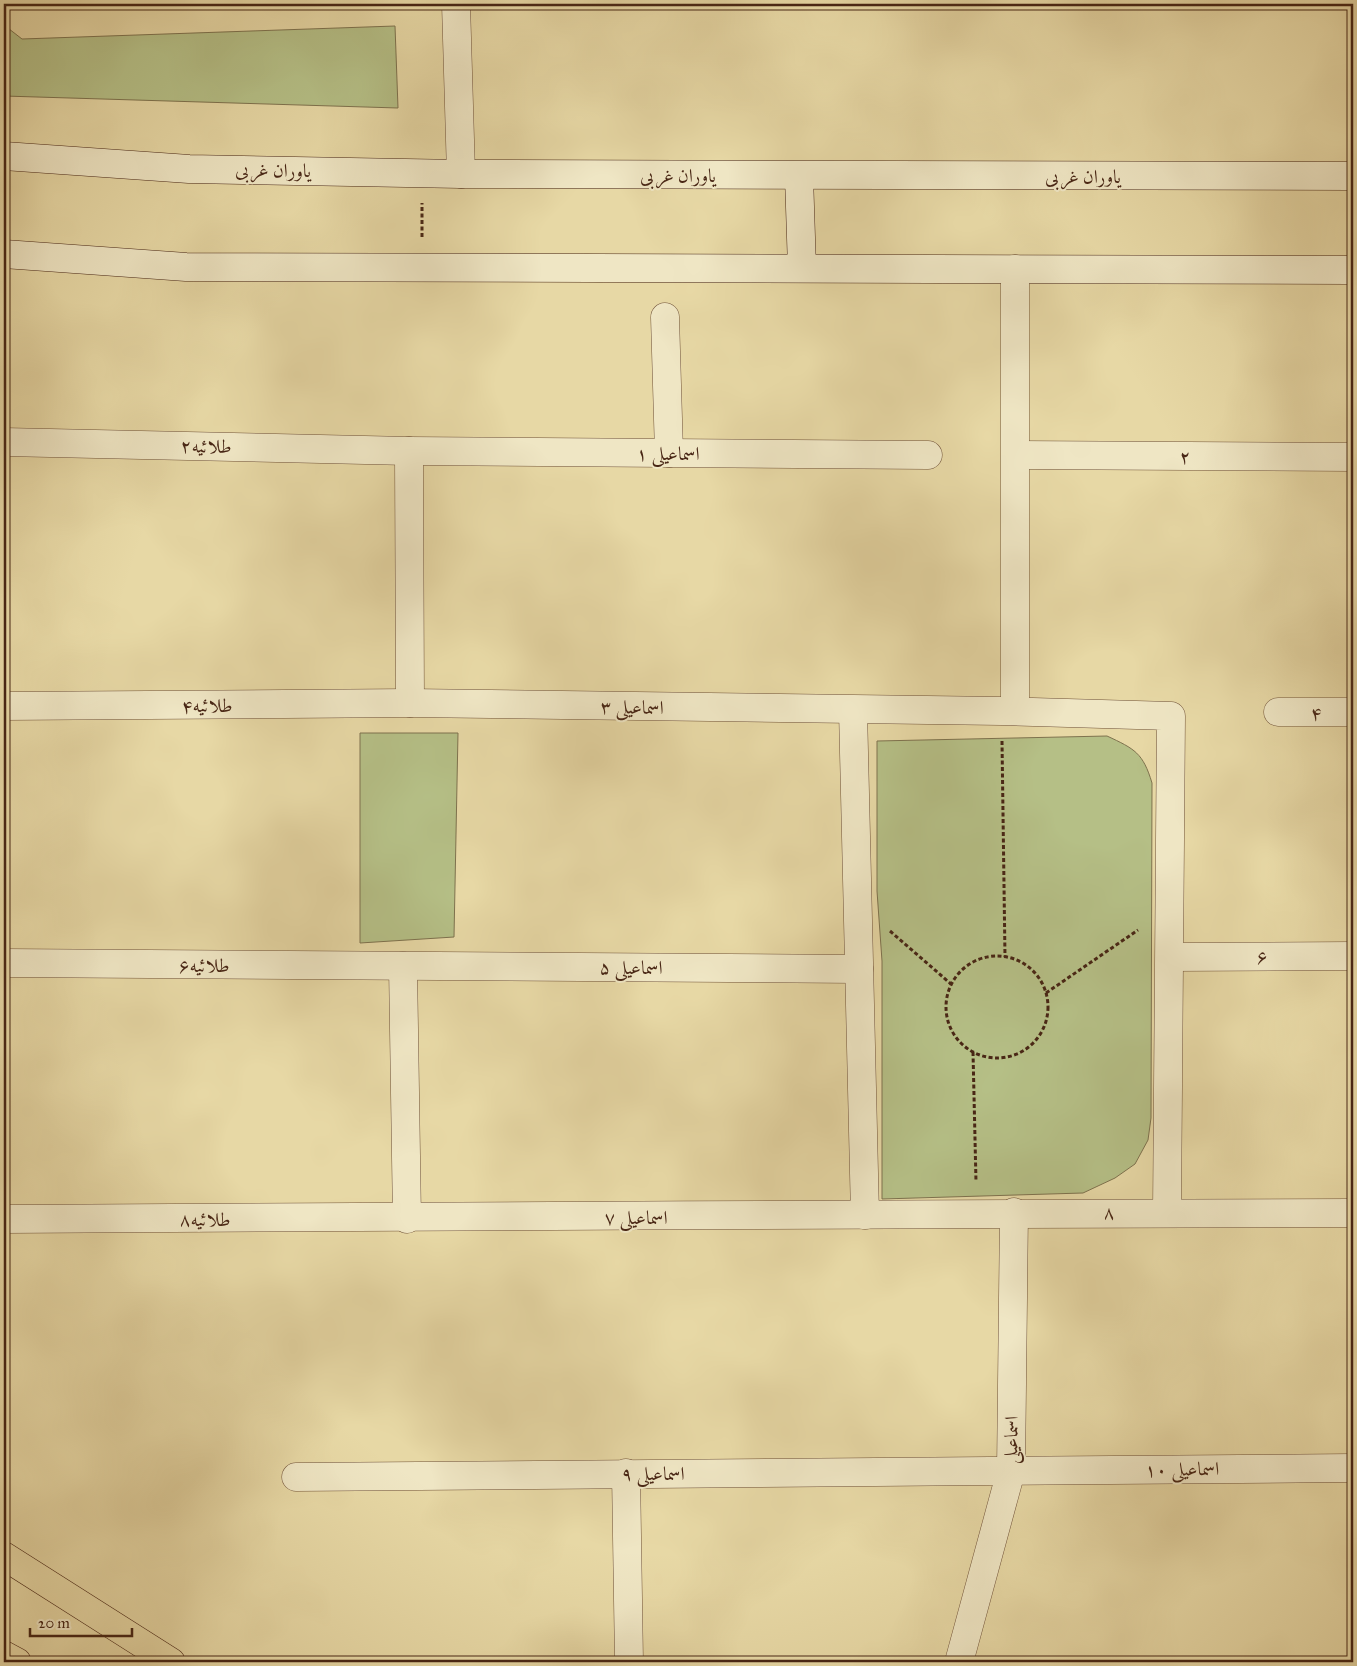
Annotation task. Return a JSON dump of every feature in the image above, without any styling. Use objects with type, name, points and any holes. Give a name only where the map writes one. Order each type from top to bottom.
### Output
[{"type":"main road","points":[[4,1556],[171,1662]]},
{"type":"main road","points":[[4,1655],[17,1662]]},
{"type":"street","points":[[456,4],[461,174]]},
{"type":"street","name":"یاوران غربی","points":[[4,156],[189,169],[461,174],[1353,176]]},
{"type":"street","points":[[799,176],[802,268]]},
{"type":"street","points":[[4,254],[186,267],[1353,270]]},
{"type":"street","points":[[1008,711],[1017,455],[1015,269]]},
{"type":"street","points":[[665,317],[669,453]]},
{"type":"street","name":"طلائیه۲","points":[[4,442],[409,451]]},
{"type":"street","points":[[409,451],[410,704]]},
{"type":"street","name":"اسماعیلی ۱","points":[[409,451],[928,455]]},
{"type":"street","name":"۲","points":[[1017,455],[1353,457]]},
{"type":"street","name":"طلائیه۴","points":[[4,706],[410,704]]},
{"type":"street","name":"اسماعیلی ۳","points":[[410,704],[1008,711],[1171,716],[1169,908]]},
{"type":"street","points":[[853,710],[865,1215]]},
{"type":"street","name":"۴","points":[[1278,712],[1353,712]]},
{"type":"street","points":[[1167,1212],[1171,957],[1169,908]]},
{"type":"street","name":"۶","points":[[1171,957],[1353,956]]},
{"type":"street","name":"طلائیه۶","points":[[4,963],[403,966]]},
{"type":"street","points":[[403,966],[407,1219]]},
{"type":"street","name":"اسماعیلی ۵","points":[[403,966],[859,968]]},
{"type":"street","name":"۸","points":[[865,1215],[976,1212],[1353,1213]]},
{"type":"street","name":"اسماعیلی","points":[[959,1662],[1011,1471],[1014,1212]]},
{"type":"street","name":"اسماعیلی ۷","points":[[407,1219],[865,1215]]},
{"type":"street","name":"طلائیه۸","points":[[4,1219],[407,1219]]},
{"type":"street","name":"اسماعیلی ۱۰","points":[[1011,1471],[1353,1468]]},
{"type":"street","name":"اسماعیلی ۹","points":[[296,1477],[1011,1471]]},
{"type":"street","points":[[626,1473],[629,1662]]},
{"type":"path","points":[[422,268],[423,172]]},
{"type":"path","points":[[1006,958],[1008,711]]},
{"type":"path","points":[[858,903],[952,984]]},
{"type":"path","points":[[1046,994],[1169,908]]},
{"type":"path","points":[[1006,958],[1027,966],[1039,978],[1046,994],[1048,1010],[1044,1026],[1035,1041],[1022,1052],[1006,1057],[989,1057],[973,1052],[959,1042],[950,1028],[946,1012],[947,995],[952,984],[965,968],[980,959],[1006,958]]},
{"type":"path","points":[[973,1052],[976,1212]]},
{"type":"green space","points":[[4,25],[22,39],[395,26],[398,108],[4,96]]},
{"type":"green space","points":[[360,733],[458,733],[454,937],[360,943]]},
{"type":"green space","points":[[1107,736],[1137,753],[1149,773],[1152,783],[1151,1118],[1148,1140],[1135,1164],[1115,1178],[1083,1193],[882,1199],[882,961],[877,891],[877,741]]}]
